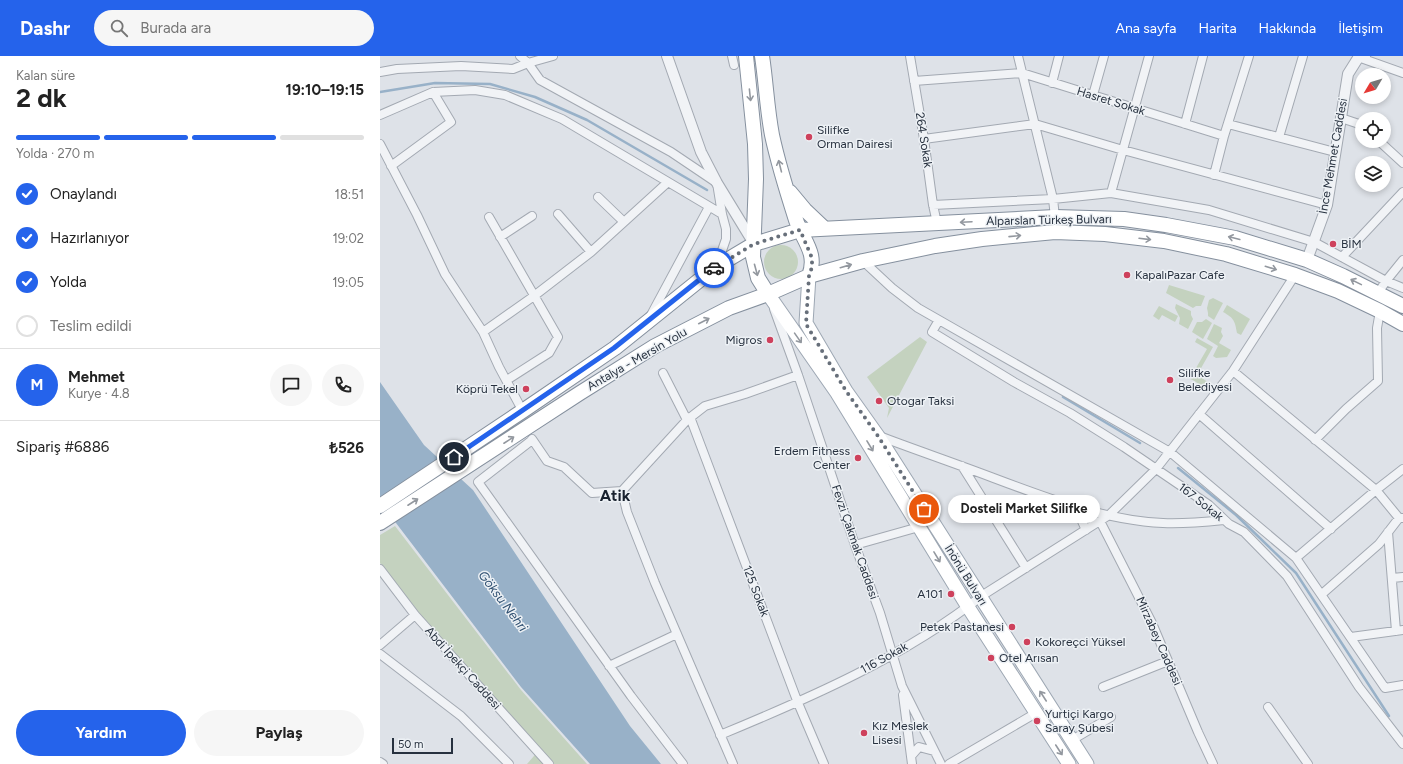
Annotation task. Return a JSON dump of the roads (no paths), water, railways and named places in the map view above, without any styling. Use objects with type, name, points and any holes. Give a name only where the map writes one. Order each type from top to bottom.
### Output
[{"type":"highway","points":[[746,56],[755,144],[753,256],[758,278],[768,294]]},
{"type":"highway","points":[[762,56],[772,134],[785,186],[800,230],[812,258],[812,267],[809,276]]},
{"type":"highway","points":[[785,186],[805,210],[824,228]]},
{"type":"highway","name":"Alparslan Türkeş Bulvarı","points":[[754,244],[800,230],[824,228],[1055,217],[1124,219],[1235,238],[1307,260],[1403,306]]},
{"type":"highway","name":"Alparslan Türkeş Bulvarı","points":[[809,276],[863,261],[935,246],[982,239],[1055,232],[1105,234],[1164,242],[1218,253],[1295,275],[1338,291],[1403,324]]},
{"type":"highway","points":[[380,506],[614,348],[717,266],[754,244]]},
{"type":"highway","name":"Antalya - Mersin Yolu","points":[[380,523],[655,346],[729,308],[768,294],[809,276]]},
{"type":"main road","name":"İnönü Bulvarı","points":[[809,276],[806,324],[846,391],[878,436],[1087,764]]},
{"type":"main road","name":"İnönü Bulvarı","points":[[768,294],[837,393],[968,607],[1069,764]]},
{"type":"street","points":[[520,56],[528,62],[540,80],[671,152],[717,183],[726,229],[726,239],[717,266]]},
{"type":"street","points":[[380,72],[397,69],[461,66],[512,69],[528,62],[553,56]]},
{"type":"street","points":[[667,56],[701,152],[717,183],[754,244]]},
{"type":"street","points":[[732,56],[734,66]]},
{"type":"street","name":"264 Sokak","points":[[910,56],[937,223]]},
{"type":"street","points":[[1018,56],[1053,199],[1055,217]]},
{"type":"street","points":[[1052,82],[1059,56]]},
{"type":"street","points":[[1093,95],[1104,56]]},
{"type":"street","points":[[1111,193],[1149,56]]},
{"type":"street","points":[[1185,124],[1203,56]]},
{"type":"street","points":[[1214,175],[1224,136],[1249,56]]},
{"type":"street","points":[[1279,137],[1302,56]]},
{"type":"street","points":[[1360,57],[1403,73]]},
{"type":"street","name":"İnce Mehmet Caddesi","points":[[1307,260],[1327,205],[1348,74],[1360,57]]},
{"type":"street","name":"Hasret Sokak","points":[[914,81],[1022,73],[1224,136]]},
{"type":"street","points":[[380,115],[433,92],[475,90],[505,94],[562,119],[722,214]]},
{"type":"street","points":[[391,166],[451,122],[433,92]]},
{"type":"street","points":[[1341,118],[1355,123]]},
{"type":"street","points":[[924,139],[1035,124],[1122,150],[1327,205]]},
{"type":"street","points":[[1228,124],[1335,152]]},
{"type":"street","points":[[380,144],[417,215],[445,274],[483,332],[499,367],[520,406]]},
{"type":"street","points":[[1387,148],[1403,163]]},
{"type":"street","points":[[483,332],[534,296],[591,252],[668,182]]},
{"type":"street","points":[[1342,257],[1403,192]]},
{"type":"street","points":[[933,205],[1053,199],[1111,193],[1209,210],[1314,242],[1403,288]]},
{"type":"street","points":[[598,198],[624,222]]},
{"type":"street","points":[[647,322],[709,206]]},
{"type":"street","points":[[558,214],[591,252]]},
{"type":"street","points":[[500,237],[532,216]]},
{"type":"street","points":[[489,217],[558,337],[549,353],[507,380]]},
{"type":"street","points":[[1378,293],[1386,280],[1403,260]]},
{"type":"street","points":[[863,261],[892,288],[918,308],[1170,452],[1296,558],[1385,688],[1403,685]]},
{"type":"street","name":"116 Sokak","points":[[720,736],[798,703],[892,656],[968,607],[980,597],[1109,515],[1156,469],[1233,371],[1295,275]]},
{"type":"street","name":"Fevzi Çakmak Caddesi","points":[[768,294],[798,375],[880,613],[902,686],[941,764]]},
{"type":"street","points":[[1315,440],[1346,409],[1378,381],[1377,328],[1380,311]]},
{"type":"street","name":"167 Sokak","points":[[939,320],[932,332],[1014,382],[1070,413],[1124,447],[1208,505],[1229,524],[1244,532],[1287,576],[1359,687],[1401,740]]},
{"type":"street","points":[[1233,371],[1376,490],[1401,518],[1379,544],[1322,594]]},
{"type":"street","name":"125 Sokak","points":[[663,373],[689,418],[821,762]]},
{"type":"street","points":[[683,764],[609,666],[478,482],[532,439],[547,461],[564,467],[592,493],[622,491],[689,418],[705,406],[745,394],[798,375]]},
{"type":"street","points":[[1199,414],[1331,529]]},
{"type":"street","points":[[878,436],[1054,501],[1109,515],[1162,523],[1196,523],[1224,520]]},
{"type":"street","points":[[962,466],[1026,568]]},
{"type":"street","points":[[1296,558],[1403,469]]},
{"type":"street","points":[[622,491],[627,512],[677,634],[733,764]]},
{"type":"street","points":[[1075,506],[1086,530]]},
{"type":"street","name":"Mirzabey Caddesi","points":[[1100,521],[1149,617],[1213,764]]},
{"type":"street","points":[[856,546],[919,527]]},
{"type":"street","points":[[1351,637],[1400,631],[1392,578],[1388,532]]},
{"type":"street","name":"Abdi İpekçi Caddesi","points":[[380,569],[415,615],[549,764]]},
{"type":"street","points":[[1392,578],[1403,577]]},
{"type":"street","points":[[380,645],[415,615]]},
{"type":"street","points":[[609,666],[677,634]]},
{"type":"street","points":[[380,654],[461,716],[509,764]]},
{"type":"street","points":[[1103,687],[1168,661]]},
{"type":"street","points":[[902,686],[912,760]]},
{"type":"street","points":[[1268,707],[1308,764]]},
{"type":"street","points":[[949,764],[1036,713]]},
{"type":"street","points":[[1072,740],[1110,717]]},
{"type":"street","points":[[912,760],[919,747],[934,751]]},
{"type":"water","name":"Göksu Nehri","points":[[380,382],[424,445],[473,490],[630,726],[661,764],[590,764],[521,687],[380,502]]},
{"type":"waterway","points":[[380,92],[435,83],[490,84],[535,97],[587,120],[707,190]]},
{"type":"waterway","points":[[1063,397],[1140,443]]},
{"type":"waterway","points":[[1178,468],[1236,515],[1296,573],[1389,716]]},
{"type":"place","name":"Silifke Orman Dairesi","points":[[809,137]]},
{"type":"place","name":"BİM","points":[[1333,244]]},
{"type":"place","name":"KapalıPazar Cafe","points":[[1127,275]]},
{"type":"place","name":"Migros","points":[[770,340]]},
{"type":"place","name":"Silifke Belediyesi","points":[[1170,380]]},
{"type":"place","name":"Köprü Tekel","points":[[526,389]]},
{"type":"place","name":"Otogar Taksi","points":[[879,401]]},
{"type":"place","name":"Erdem Fitness Center","points":[[858,458]]},
{"type":"place","name":"Dosteli Market Silifke","points":[[924,509]]},
{"type":"place","name":"A101","points":[[951,594]]},
{"type":"place","name":"Petek Pastanesi","points":[[1012,627]]},
{"type":"place","name":"Kokoreçci Yüksel","points":[[1027,642]]},
{"type":"place","name":"Otel Arısan","points":[[991,658]]},
{"type":"place","name":"Yurtiçi Kargo Saray Şubesi","points":[[1037,721]]},
{"type":"place","name":"Kız Meslek Lisesi","points":[[864,733]]},
{"type":"district","name":"Atik","points":[[615,495]]}]
